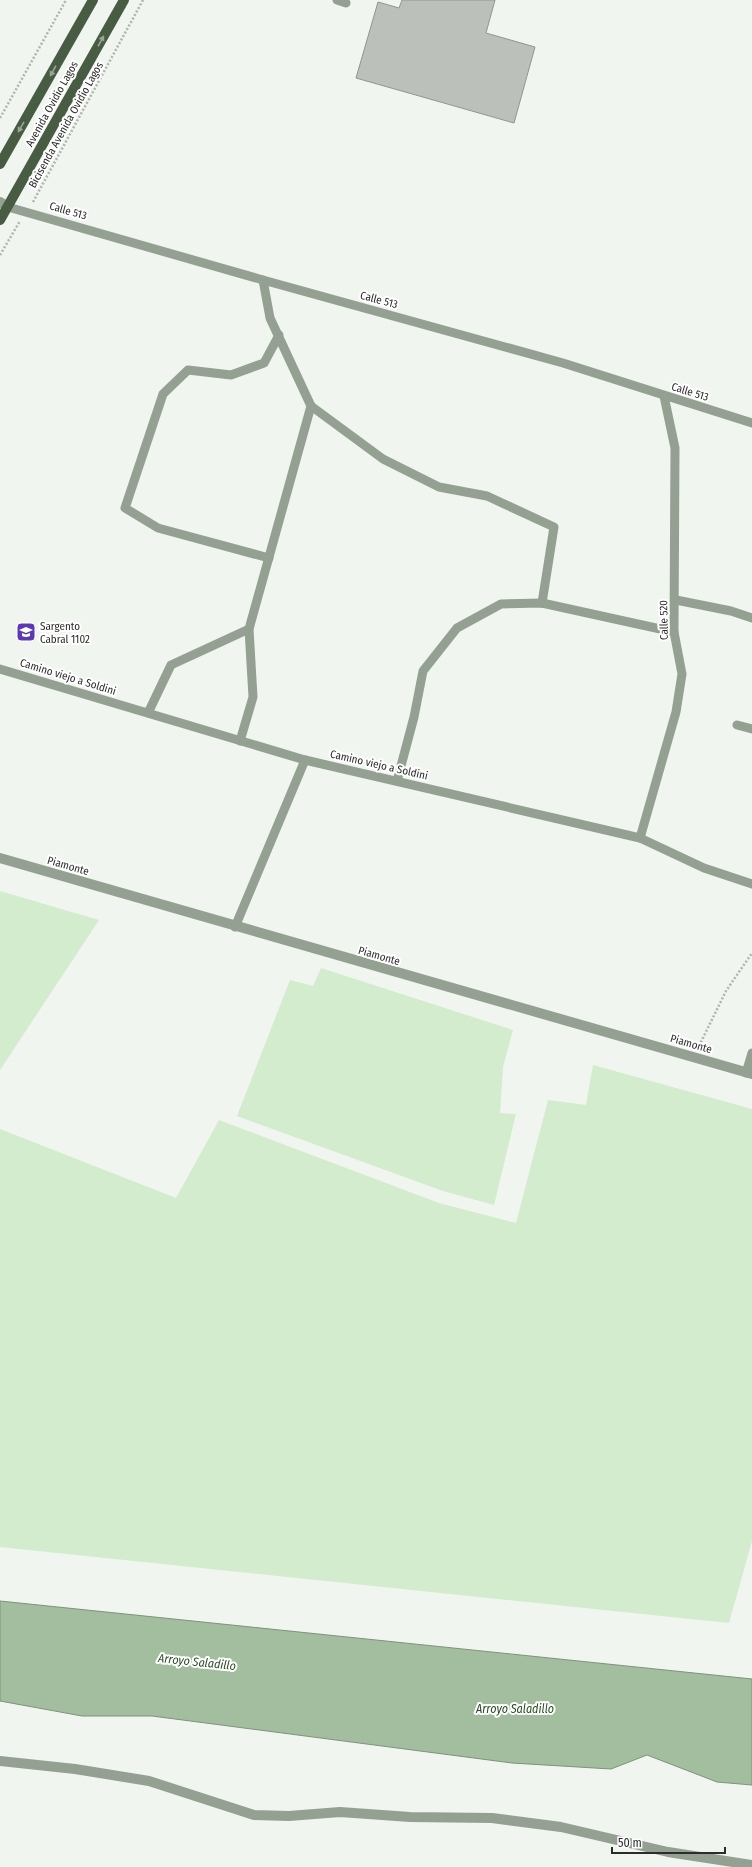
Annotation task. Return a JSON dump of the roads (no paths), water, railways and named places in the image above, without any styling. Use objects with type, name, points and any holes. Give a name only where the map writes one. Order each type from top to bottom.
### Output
[{"type":"main road","name":"Avenida Ovidio Lagos","points":[[0,164],[93,0]]},
{"type":"main road","name":"Avenida Ovidio Lagos","points":[[0,220],[4,204],[124,0]]},
{"type":"street","name":"Piamonte","points":[[0,858],[749,1074]]},
{"type":"street","points":[[0,1761],[75,1769],[149,1781],[254,1815],[290,1816],[340,1812],[410,1817],[492,1818],[561,1827],[668,1852],[752,1865]]},
{"type":"lane","name":"Calle 513","points":[[4,204],[26,212],[263,280],[563,363],[752,424]]},
{"type":"lane","points":[[263,280],[270,318],[311,406],[383,459],[439,487],[487,496],[554,527],[542,603]]},
{"type":"lane","points":[[269,558],[158,528],[125,508],[163,394],[188,370],[232,375],[264,363],[278,335]]},
{"type":"lane","name":"Calle 520","points":[[640,838],[677,705],[682,674],[674,632],[676,600],[674,556],[675,448],[664,396]]},
{"type":"lane","points":[[240,741],[254,697],[249,630],[311,406]]},
{"type":"lane","points":[[676,600],[732,611],[752,618]]},
{"type":"lane","points":[[397,781],[414,717],[423,671],[457,628],[501,604],[542,603],[674,632]]},
{"type":"lane","points":[[148,713],[171,665],[249,630]]},
{"type":"lane","name":"Camino viejo a Soldini","points":[[0,669],[305,760],[640,838],[704,868],[752,884]]},
{"type":"lane","points":[[737,725],[752,730]]},
{"type":"lane","points":[[235,927],[305,760]]},
{"type":"lane","points":[[749,1074],[752,1053]]},
{"type":"water","name":"Arroyo Saladillo","points":[[0,1601],[752,1679],[752,1785],[717,1782],[647,1755],[611,1769],[512,1763],[152,1716],[82,1716],[0,1701]]},
{"type":"place","name":"Sargento Cabral 1102","points":[[26,632]]}]
